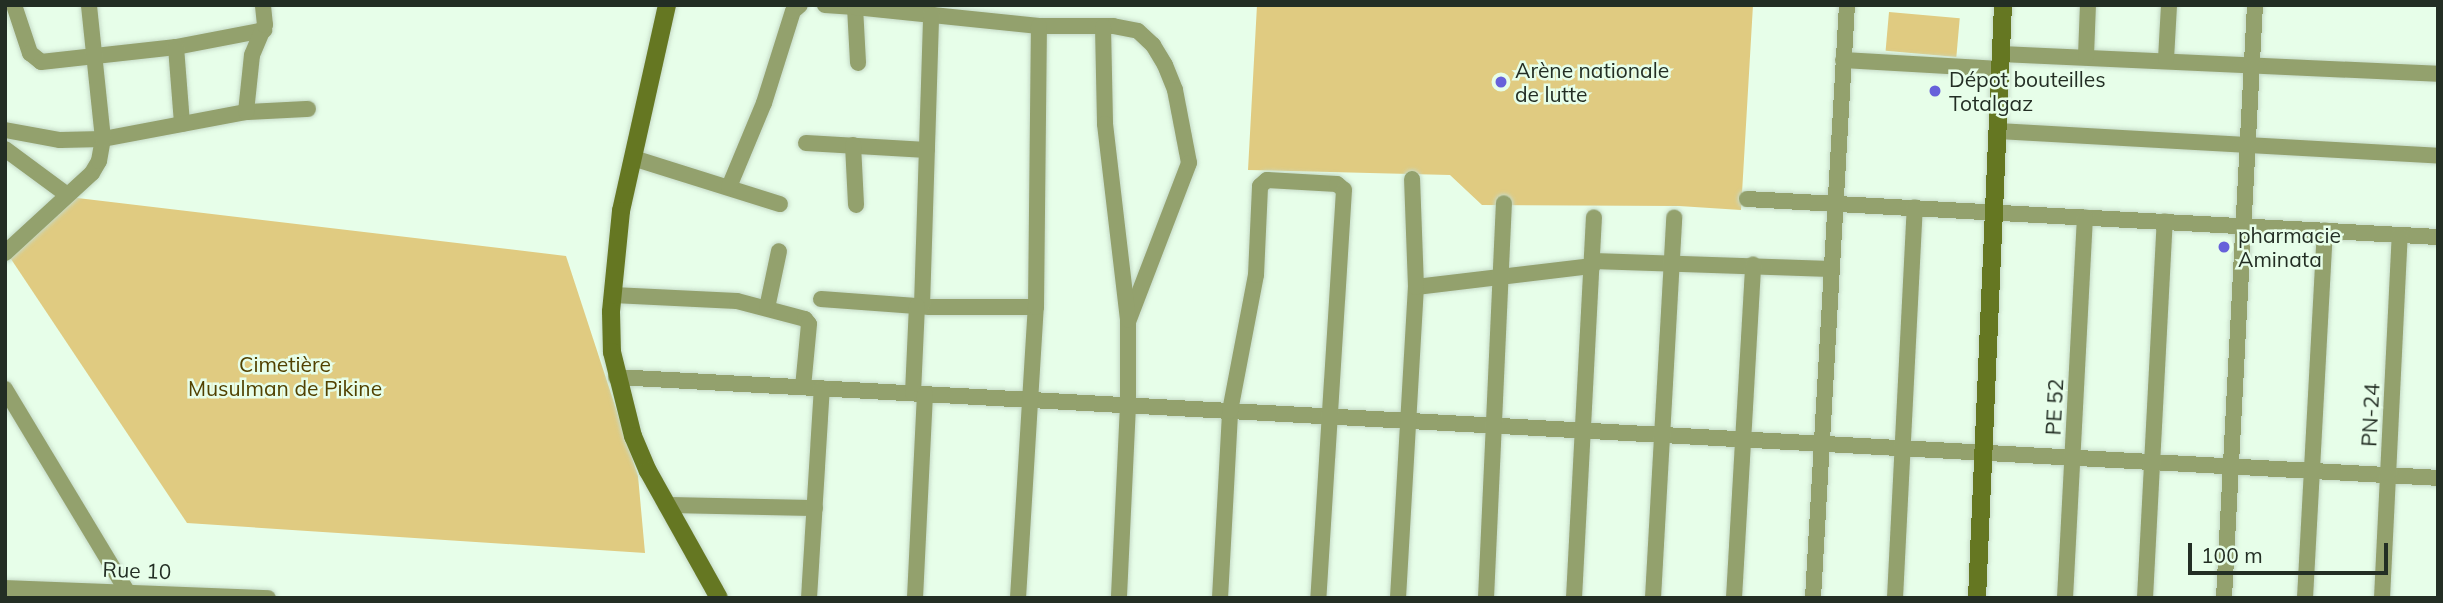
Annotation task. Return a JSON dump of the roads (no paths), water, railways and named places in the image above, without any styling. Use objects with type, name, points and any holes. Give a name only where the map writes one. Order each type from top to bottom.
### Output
[{"type":"street","points":[[14,5],[30,53],[36,60],[52,62],[176,47],[264,30]]},
{"type":"street","points":[[5,253],[66,194],[92,173],[99,161],[103,139],[89,5]]},
{"type":"street","points":[[246,112],[251,55],[264,30],[263,5]]},
{"type":"street","points":[[667,5],[621,211],[611,329],[616,377],[633,436],[666,505],[719,598]]},
{"type":"street","points":[[729,187],[764,103],[793,11],[800,5]]},
{"type":"street","points":[[825,5],[1039,26],[1103,27],[1138,31],[1153,45],[1175,90],[1189,163],[1128,322]]},
{"type":"street","points":[[1813,598],[1847,5]]},
{"type":"street","points":[[1977,598],[2003,5]]},
{"type":"street","points":[[2086,56],[2088,5]]},
{"type":"street","points":[[2166,59],[2169,5]]},
{"type":"street","points":[[2224,598],[2255,5]]},
{"type":"street","points":[[855,8],[858,63]]},
{"type":"street","points":[[915,598],[920,306],[931,14]]},
{"type":"street","points":[[1018,598],[1028,400],[1036,307],[1039,26]]},
{"type":"street","points":[[1103,27],[1105,124],[1128,322],[1128,405],[1119,598]]},
{"type":"street","points":[[176,47],[182,124]]},
{"type":"street","points":[[1843,60],[2000,62],[2086,56],[2438,74]]},
{"type":"street","points":[[5,130],[60,140],[103,139],[246,112],[308,109]]},
{"type":"street","points":[[1997,131],[2438,156]]},
{"type":"street","points":[[807,143],[927,150]]},
{"type":"street","points":[[853,145],[856,205]]},
{"type":"street","points":[[5,149],[66,194]]},
{"type":"street","points":[[633,158],[780,204]]},
{"type":"street","points":[[1398,598],[1416,287],[1412,179]]},
{"type":"street","points":[[1220,598],[1230,411],[1256,275],[1260,187],[1267,180],[1338,184],[1344,190],[1318,598]]},
{"type":"street","points":[[1747,199],[2438,237]]},
{"type":"street","points":[[1486,598],[1504,203]]},
{"type":"street","points":[[1895,598],[1915,208]]},
{"type":"street","points":[[1574,598],[1594,218]]},
{"type":"street","points":[[1653,598],[1674,218]]},
{"type":"street","name":"PE 52","points":[[2065,598],[2085,218]]},
{"type":"street","points":[[2145,598],[2165,222]]},
{"type":"street","points":[[2305,598],[2325,231]]},
{"type":"street","name":"PN-24","points":[[2382,598],[2400,235]]},
{"type":"street","points":[[767,309],[779,251]]},
{"type":"street","points":[[1416,287],[1593,264],[1672,262],[1831,269]]},
{"type":"street","points":[[1734,598],[1753,265]]},
{"type":"street","points":[[613,295],[737,301],[808,321],[803,387]]},
{"type":"street","points":[[821,299],[920,306],[1036,307]]},
{"type":"street","points":[[616,377],[2438,478]]},
{"type":"street","points":[[5,388],[129,594]]},
{"type":"street","points":[[809,598],[822,388]]},
{"type":"street","points":[[666,505],[815,508]]},
{"type":"street","name":"Rue 10","points":[[8,589],[268,598]]},
{"type":"place","name":"Arène nationale de lutte","points":[[1501,82]]},
{"type":"place","name":"Dépot bouteilles Totalgaz","points":[[1935,91]]},
{"type":"place","name":"pharmacie Aminata","points":[[2224,247]]},
{"type":"park label","name":"Cimetière Musulman de Pikine","points":[[285,376]]}]
